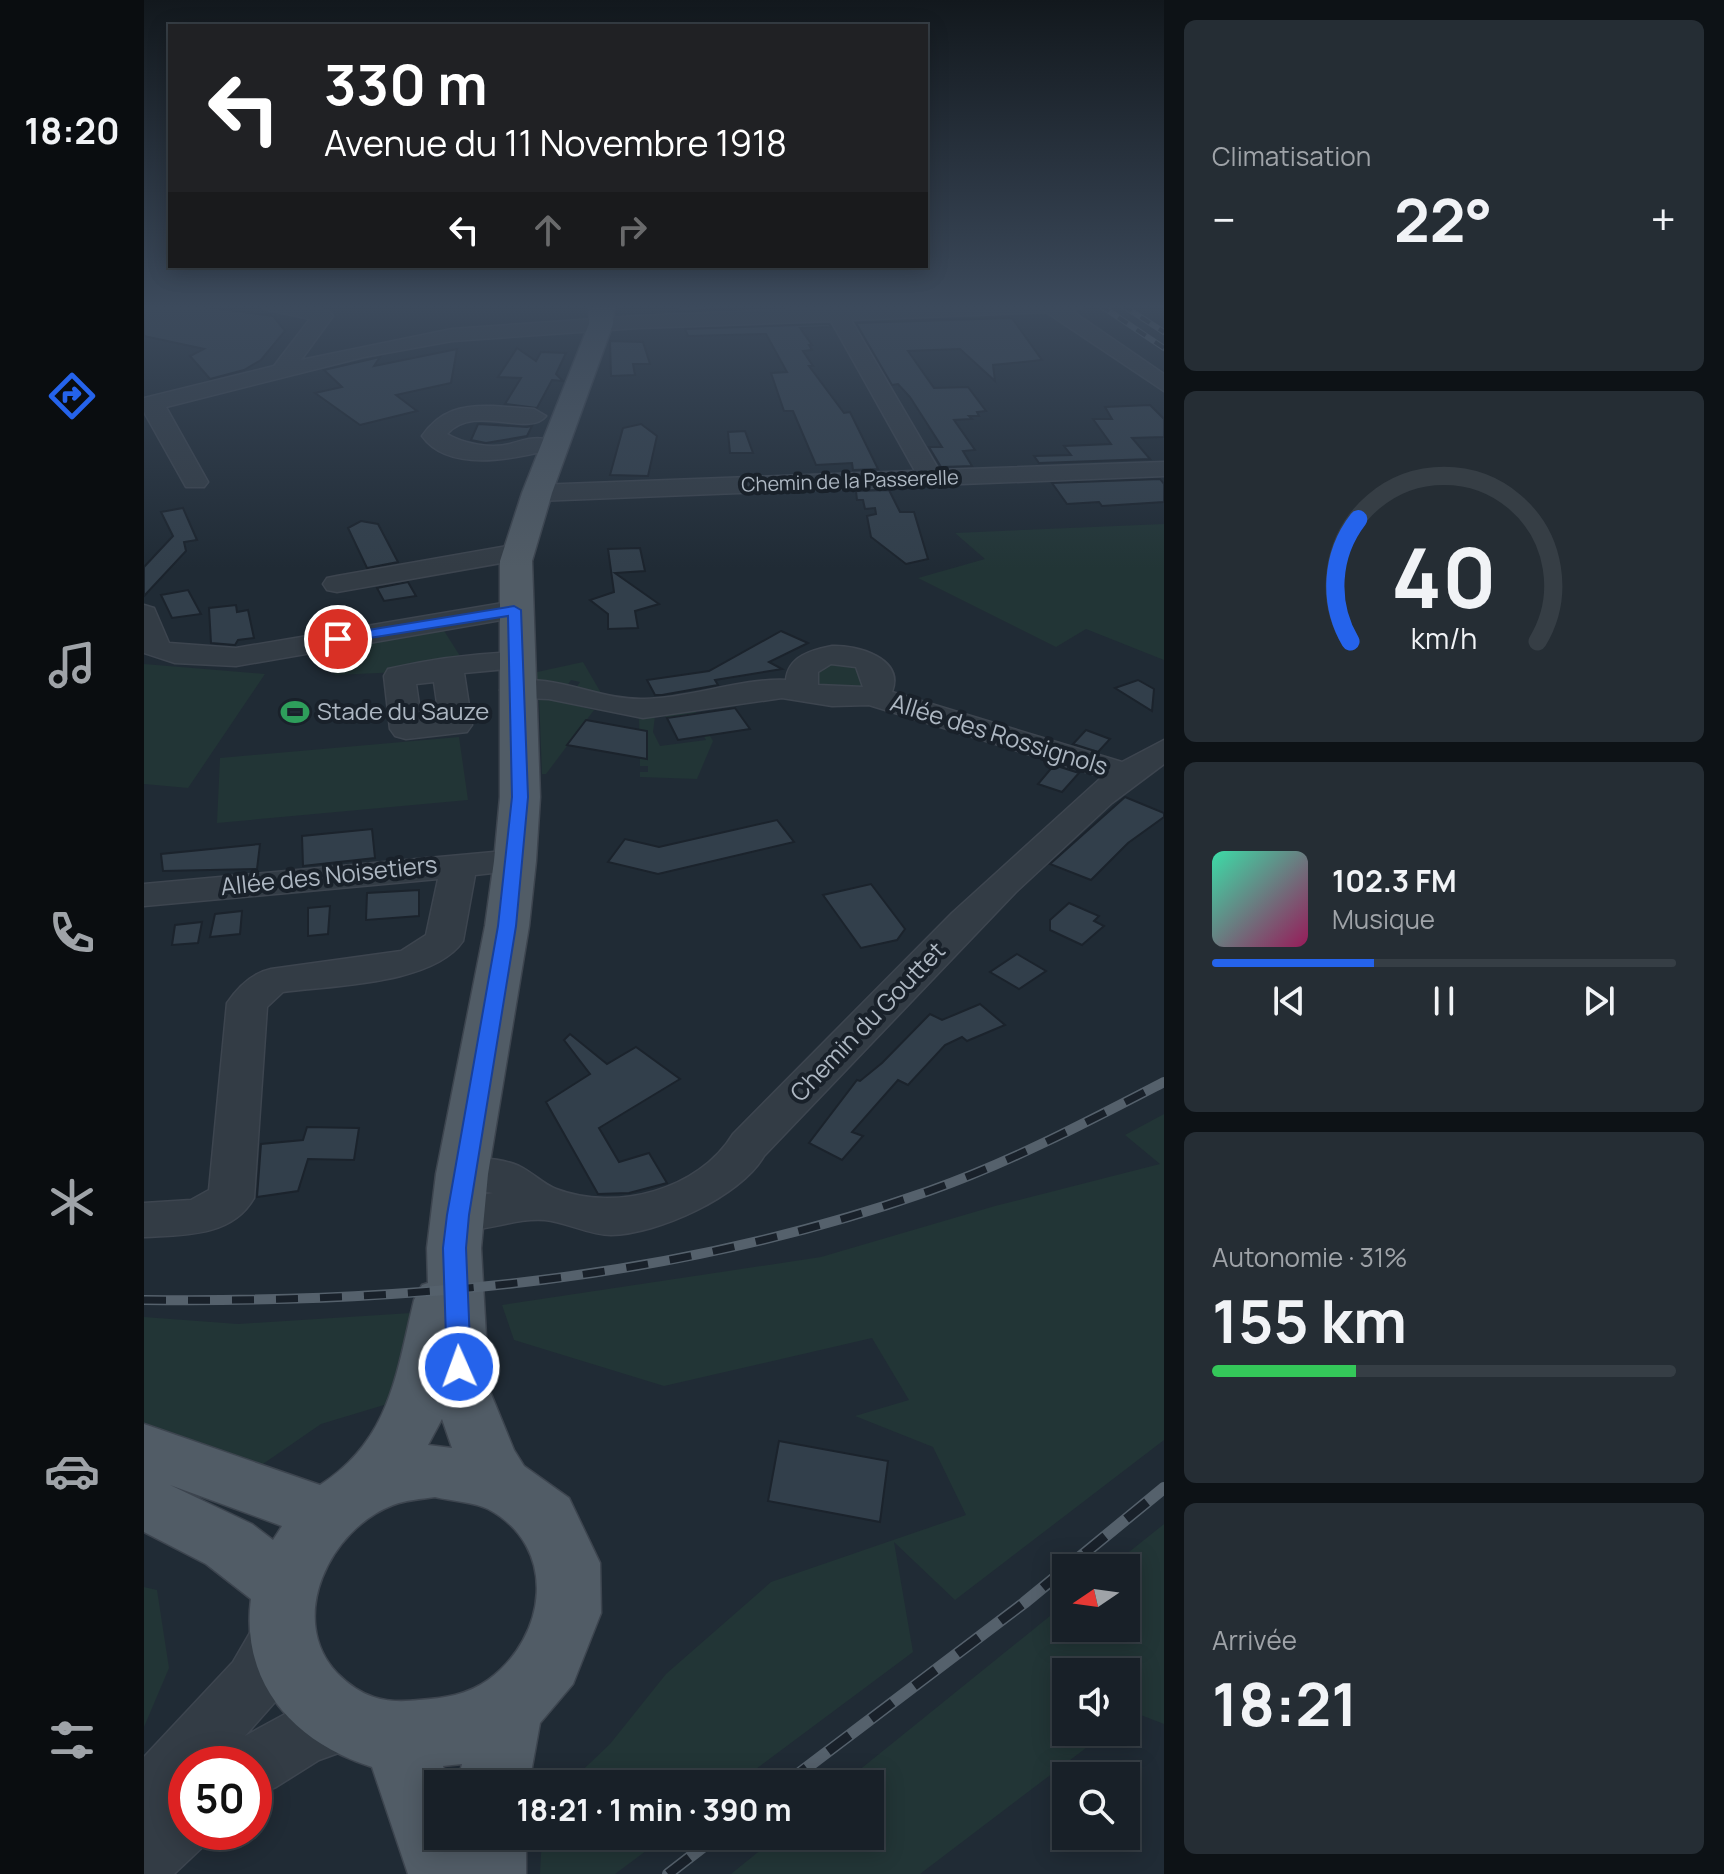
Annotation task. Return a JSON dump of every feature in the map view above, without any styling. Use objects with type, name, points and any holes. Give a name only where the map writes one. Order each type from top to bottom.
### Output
[{"type":"main road","points":[[445,1874],[435,1838],[371,1730],[303,1687],[286,1655],[283,1609],[300,1548],[392,1456],[418,1407],[458,1212],[507,926],[515,861],[520,797],[514,610],[519,552],[537,493],[527,434],[567,412],[574,392]]},
{"type":"main road","points":[[458,1212],[461,1397],[488,1462],[502,1484]]},
{"type":"main road","points":[[144,1450],[267,1491],[346,1502],[411,1473],[435,1471],[481,1476],[502,1484],[534,1505],[558,1534],[568,1558],[572,1583],[564,1636],[551,1662],[509,1705],[483,1722],[455,1732],[371,1730]]},
{"type":"main road","points":[[144,1502],[229,1544],[283,1609]]},
{"type":"main road","points":[[496,1770],[509,1705]]},
{"type":"main road","points":[[489,1850],[489,1874]]},
{"type":"street","points":[[194,392],[148,404],[195,482]]},
{"type":"street","points":[[882,392],[931,478]]},
{"type":"street","name":"Chemin de la Passerelle","points":[[537,493],[1164,469]]},
{"type":"street","points":[[337,584],[519,552]]},
{"type":"street","points":[[144,614],[156,649],[175,654],[236,657],[514,610]]},
{"type":"street","name":"Allée des Rossignols","points":[[803,693],[802,673],[805,668],[824,658],[844,654],[863,658],[871,664],[880,684],[875,697]]},
{"type":"street","name":"Allée des Rossignols","points":[[447,665],[516,676],[549,690],[643,709],[782,689],[832,697],[875,697],[1123,773]]},
{"type":"street","name":"Chemin du Gouttet","points":[[458,1212],[543,1203],[610,1218],[655,1208],[703,1189],[741,1157],[748,1145],[845,1043],[1012,875],[1123,773],[1164,750]]},
{"type":"street","name":"Allée des Noisetiers","points":[[144,895],[515,861]]},
{"type":"street","points":[[144,1220],[200,1217],[231,1198],[247,1003],[271,981],[411,962],[444,941],[459,864]]},
{"type":"street","points":[[144,1803],[254,1682],[283,1609]]},
{"type":"street","points":[[272,1754],[294,1739],[371,1730]]},
{"type":"street","points":[[144,1858],[168,1836]]},
{"type":"shaded area","points":[[1164,524],[1164,660],[1086,629],[1056,647],[918,578],[985,559],[955,533]]},
{"type":"shaded area","points":[[441,626],[460,656],[422,665],[423,671],[335,675],[322,647]]},
{"type":"shaded area","points":[[854,659],[874,686],[818,692],[817,667]]},
{"type":"shaded area","points":[[583,662],[604,698],[574,691],[580,682],[571,680],[565,689],[537,682],[537,672]]},
{"type":"shaded area","points":[[144,664],[265,674],[188,788],[144,784]]},
{"type":"shaded area","points":[[539,696],[594,710],[546,774],[542,774]]},
{"type":"shaded area","points":[[695,711],[713,741],[697,779],[640,777],[640,772],[648,772],[648,766],[640,766],[639,718],[655,716],[653,732],[660,746],[706,740],[694,719],[669,723],[665,715]]},
{"type":"shaded area","points":[[459,737],[468,800],[217,823],[220,758]]},
{"type":"shaded area","points":[[1164,1114],[1164,1440],[955,1600],[894,1542],[913,1652],[755,1770],[583,1770],[610,1744],[666,1674],[771,1582],[966,1515],[933,1447],[855,1416],[909,1400],[872,1338],[664,1386],[514,1340],[502,1305],[821,1257],[995,1206],[1160,1164],[1125,1135]]},
{"type":"shaded area","points":[[411,1313],[404,1399],[321,1424],[260,1466],[144,1430],[144,1317],[238,1324]]},
{"type":"shaded area","points":[[1164,1524],[1164,1724],[1140,1715],[1140,1658],[1052,1658],[1052,1746],[1089,1746],[1067,1762],[1052,1762],[1052,1774],[920,1874],[731,1874],[761,1850],[884,1850],[884,1770],[859,1770],[1052,1614],[1052,1642],[1140,1642],[1140,1554],[1126,1554]]},
{"type":"shaded area","points":[[144,1587],[157,1590],[169,1668],[144,1727]]},
{"type":"shaded area","points":[[541,1850],[647,1850],[615,1874],[540,1874]]},
{"type":"building","points":[[408,392],[396,395],[417,411],[360,425],[315,393]]},
{"type":"building","points":[[512,392],[545,392],[537,408],[505,404]]},
{"type":"building","points":[[778,392],[829,392],[844,413],[850,412],[878,469],[853,470],[852,463],[816,465],[793,411],[784,411]]},
{"type":"building","points":[[906,392],[972,392],[986,411],[977,412],[979,416],[969,416],[972,419],[954,420],[975,450],[963,451],[972,466],[941,467],[929,447],[942,447]]},
{"type":"building","points":[[1150,405],[1164,419],[1164,437],[1132,438],[1150,459],[1039,463],[1034,456],[1071,455],[1064,446],[1111,444],[1093,419],[1112,419],[1105,407]]},
{"type":"building","points":[[478,424],[532,426],[527,436],[486,443],[471,440]]},
{"type":"building","points":[[641,424],[657,436],[648,476],[610,475],[623,428]]},
{"type":"building","points":[[745,431],[753,453],[730,453],[728,432]]},
{"type":"building","points":[[1160,479],[1164,484],[1164,502],[1102,506],[1099,502],[1067,504],[1052,483]]},
{"type":"building","points":[[889,490],[900,512],[914,512],[928,559],[906,564],[871,537],[867,516],[876,514],[875,508],[865,509],[863,500],[857,500],[856,491]]},
{"type":"building","points":[[183,508],[197,540],[184,542],[186,551],[144,596],[144,567],[173,536],[161,512]]},
{"type":"building","points":[[361,521],[378,524],[398,562],[367,568],[348,528]]},
{"type":"building","points":[[640,548],[645,571],[615,573],[659,604],[635,611],[638,628],[608,629],[608,614],[590,600],[614,592],[608,549]]},
{"type":"building","points":[[408,582],[416,596],[384,601],[377,588]]},
{"type":"building","points":[[188,590],[201,614],[172,618],[161,595]]},
{"type":"building","points":[[236,605],[237,612],[248,610],[254,638],[238,640],[235,645],[211,643],[209,608]]},
{"type":"building","points":[[781,631],[808,643],[769,662],[782,669],[715,680],[718,685],[662,695],[655,695],[647,680],[709,671]]},
{"type":"building","points":[[1138,680],[1154,689],[1152,711],[1115,688]]},
{"type":"building","points":[[735,708],[750,729],[678,740],[667,718]]},
{"type":"building","points":[[586,720],[647,731],[647,759],[567,745]]},
{"type":"building","points":[[1086,730],[1110,739],[1098,752],[1073,744]]},
{"type":"building","points":[[1054,765],[1079,773],[1062,792],[1038,784]]},
{"type":"building","points":[[1125,797],[1164,813],[1164,817],[1128,843],[1091,880],[1050,864]]},
{"type":"building","points":[[777,820],[794,842],[658,874],[608,862],[625,839],[659,847]]},
{"type":"building","points":[[372,829],[375,858],[303,866],[302,836]]},
{"type":"building","points":[[260,844],[257,869],[163,871],[161,854]]},
{"type":"building","points":[[871,884],[905,929],[897,940],[861,948],[823,895]]},
{"type":"building","points":[[419,890],[419,916],[366,920],[367,893]]},
{"type":"building","points":[[1069,903],[1099,916],[1094,921],[1104,926],[1082,945],[1050,930],[1050,920]]},
{"type":"building","points":[[330,906],[328,934],[308,936],[308,908]]},
{"type":"building","points":[[242,911],[240,934],[210,937],[215,914]]},
{"type":"building","points":[[202,922],[198,943],[172,945],[175,925]]},
{"type":"building","points":[[1017,954],[1046,971],[1019,989],[990,972]]},
{"type":"building","points":[[980,1004],[1005,1025],[967,1041],[962,1037],[945,1045],[908,1085],[898,1080],[852,1132],[863,1136],[842,1160],[809,1143],[857,1080],[860,1081],[882,1063],[930,1014],[942,1020]]},
{"type":"building","points":[[570,1034],[607,1064],[636,1047],[680,1079],[599,1128],[619,1162],[649,1153],[667,1183],[629,1193],[598,1194],[546,1102],[590,1074],[564,1040]]},
{"type":"building","points":[[307,1127],[359,1128],[354,1160],[308,1159],[298,1191],[257,1197],[261,1144],[303,1140]]},
{"type":"building","points":[[779,1441],[888,1461],[880,1522],[768,1501]]},
{"type":"railway","points":[[144,1300],[343,1297],[443,1290],[541,1280],[737,1246],[834,1221],[959,1180],[1048,1141],[1164,1082]]},
{"type":"railway","points":[[803,1770],[1024,1603],[1164,1488]]},
{"type":"railway","points":[[668,1874],[699,1850]]},
{"type":"place","name":"Stade du Sauze","points":[[295,712]]},
{"type":"route","points":[[338,639],[514,610],[520,797],[507,926],[462,1174],[454,1248],[459,1367]]}]
